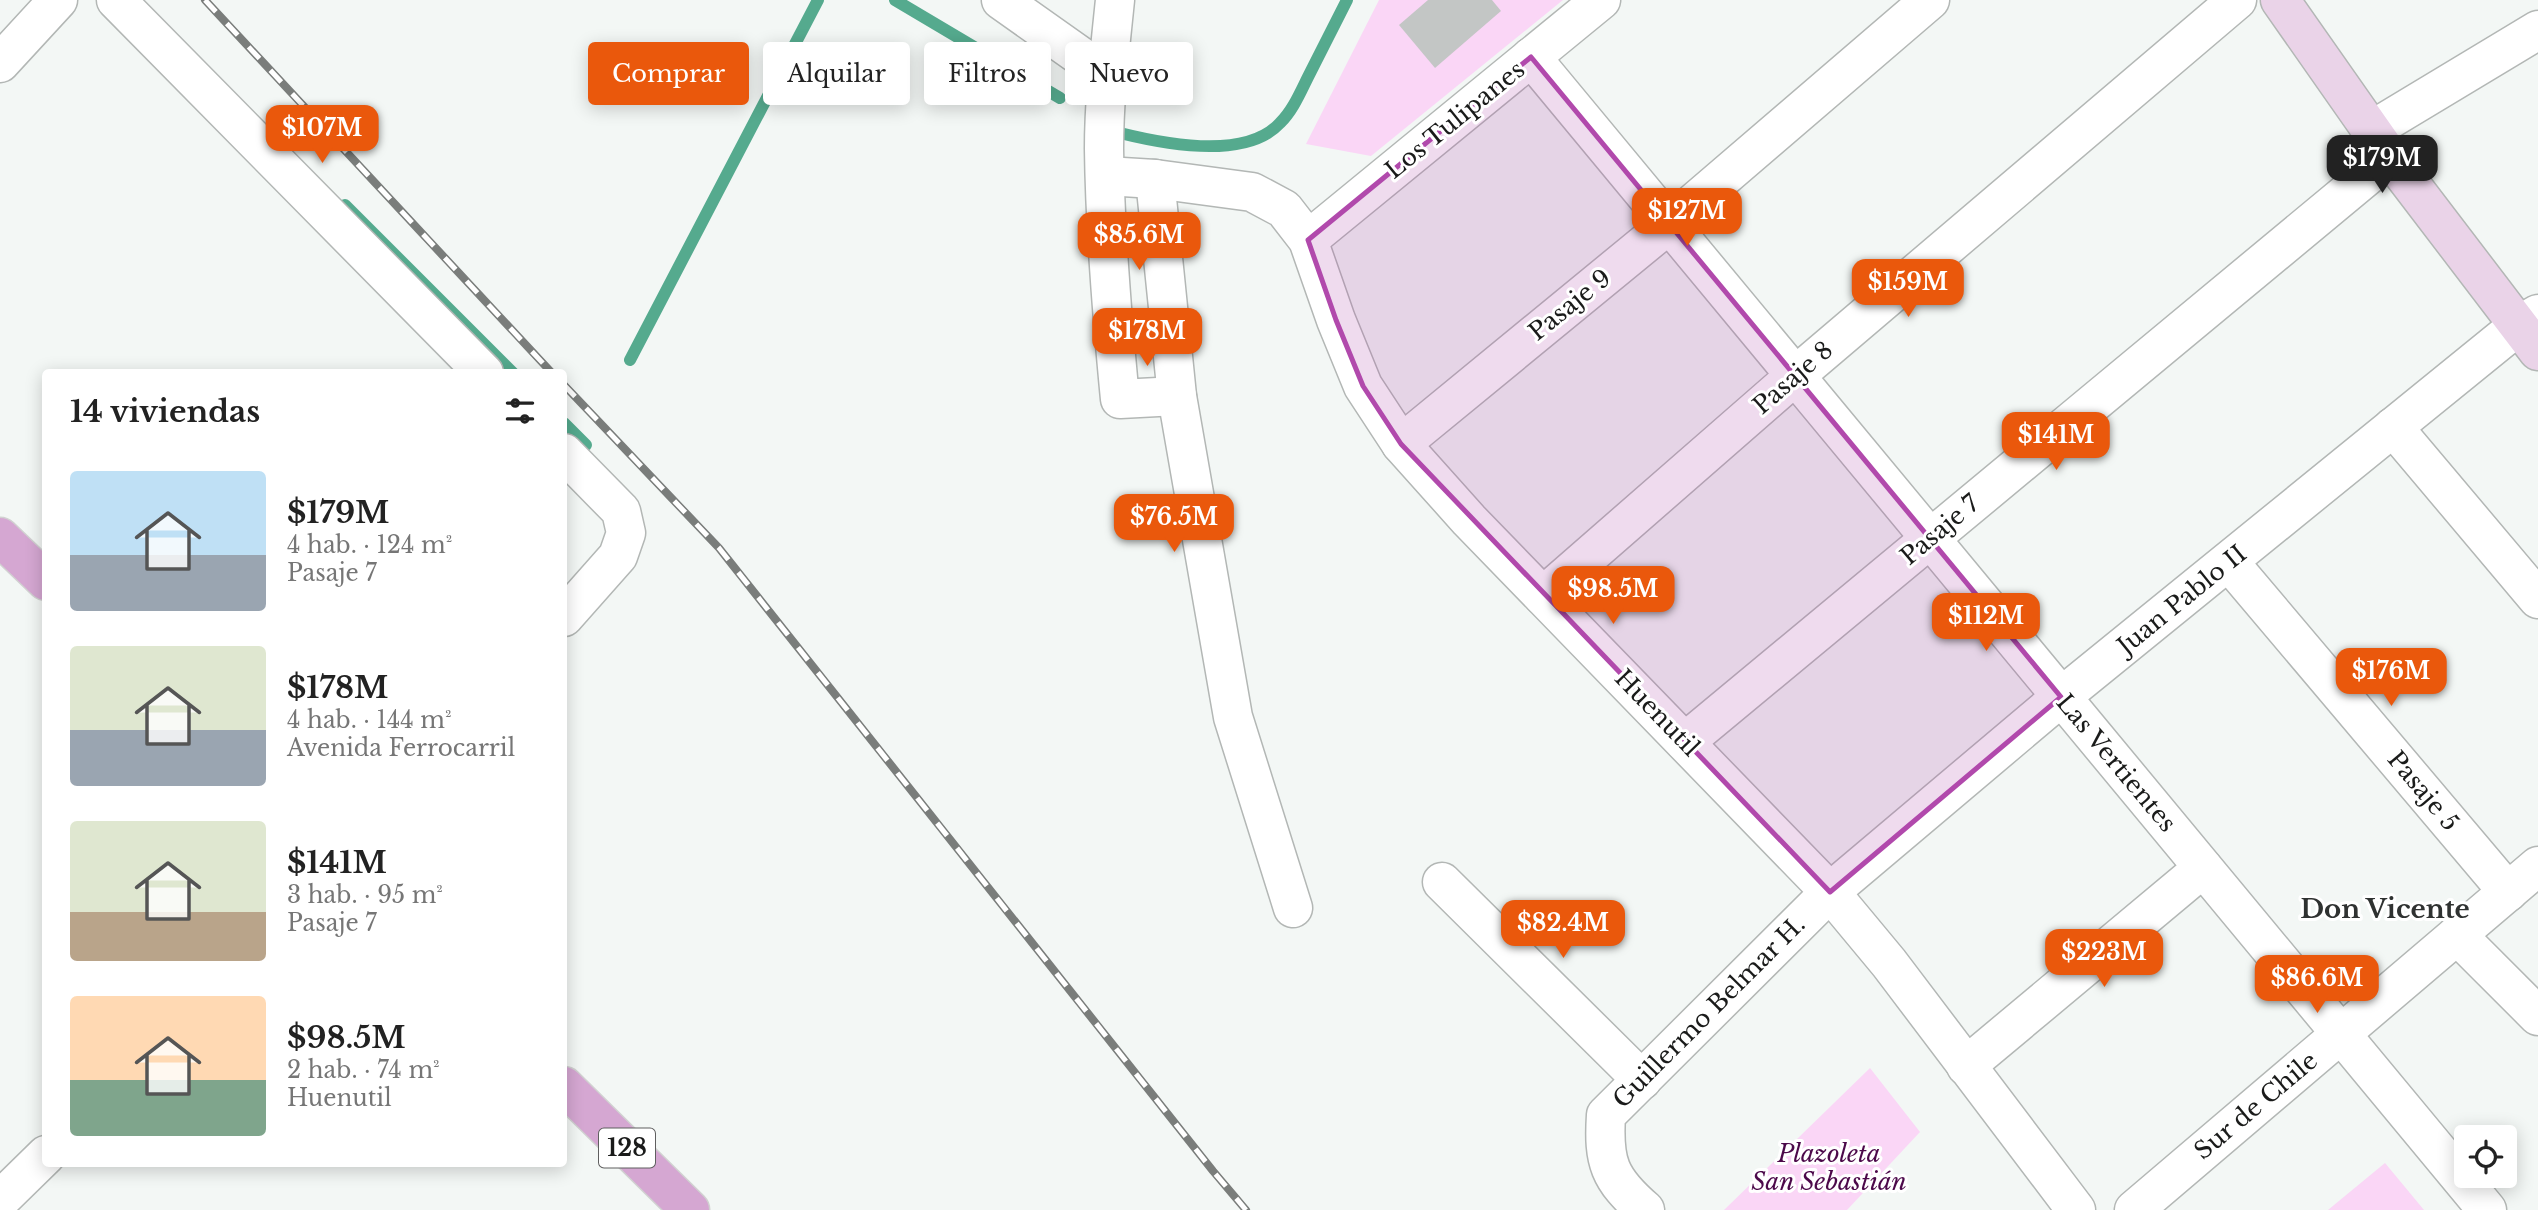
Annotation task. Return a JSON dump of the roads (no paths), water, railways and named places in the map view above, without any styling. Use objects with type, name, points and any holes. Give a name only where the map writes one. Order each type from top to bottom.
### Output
[{"type":"main road","points":[[0,537],[42,577]]},
{"type":"main road","name":"128","points":[[567,1089],[691,1210]]},
{"type":"street","points":[[0,63],[58,0]]},
{"type":"street","points":[[116,0],[480,369]]},
{"type":"street","points":[[1000,0],[1065,55]]},
{"type":"street","points":[[1111,42],[1115,0]]},
{"type":"street","name":"Los Tulipanes","points":[[1308,240],[1601,0]]},
{"type":"street","name":"Pasaje 9","points":[[1401,444],[1669,224],[1930,0]]},
{"type":"street","name":"Pasaje 8","points":[[1543,596],[1795,376],[2237,0]]},
{"type":"street","points":[[2280,0],[2381,144],[2532,330]]},
{"type":"street","name":"Pasaje 7","points":[[1685,742],[1930,538],[2381,144],[2538,30]]},
{"type":"street","name":"Las Vertientes","points":[[1531,57],[2487,1210]]},
{"type":"street","points":[[1106,105],[1105,163],[1110,286],[1119,399],[1177,396]]},
{"type":"street","name":"Huenutil","points":[[1105,163],[1155,179],[1252,192],[1284,209],[1308,240],[1363,386],[1401,444],[1469,520],[1830,892],[1889,963],[2076,1210]]},
{"type":"street","points":[[1155,179],[1177,396],[1233,717],[1293,908]]},
{"type":"street","name":"Juan Pablo II","points":[[1830,892],[2061,697],[2393,427],[2532,330]]},
{"type":"street","points":[[2393,427],[2538,599]]},
{"type":"street","points":[[567,456],[621,511],[626,533],[618,556],[567,614]]},
{"type":"street","name":"Pasaje 5","points":[[2229,562],[2508,892]]},
{"type":"street","name":"Sur de Chile","points":[[2134,1210],[2538,866]]},
{"type":"street","points":[[1966,1066],[2203,868]]},
{"type":"street","points":[[1442,882],[1642,1080]]},
{"type":"street","name":"Guillermo Belmar H.","points":[[1645,1210],[1612,1173],[1604,1145],[1606,1115],[1830,892]]},
{"type":"street","points":[[2457,935],[2538,1016]]},
{"type":"street","points":[[0,1200],[42,1159]]},
{"type":"waterway","points":[[630,360],[818,0]]},
{"type":"waterway","points":[[895,0],[1060,98]]},
{"type":"waterway","points":[[1120,133],[1204,146],[1247,142],[1265,135],[1285,118],[1292,107],[1347,0]]},
{"type":"waterway","points":[[345,205],[509,369]]},
{"type":"waterway","points":[[567,426],[586,445]]},
{"type":"railway","points":[[205,0],[548,369]]},
{"type":"railway","points":[[567,388],[719,548],[1246,1210]]},
{"type":"district","name":"Don Vicente","points":[[2385,909]]},
{"type":"park label","name":"Plazoleta San Sebastián","points":[[1829,1168]]}]
